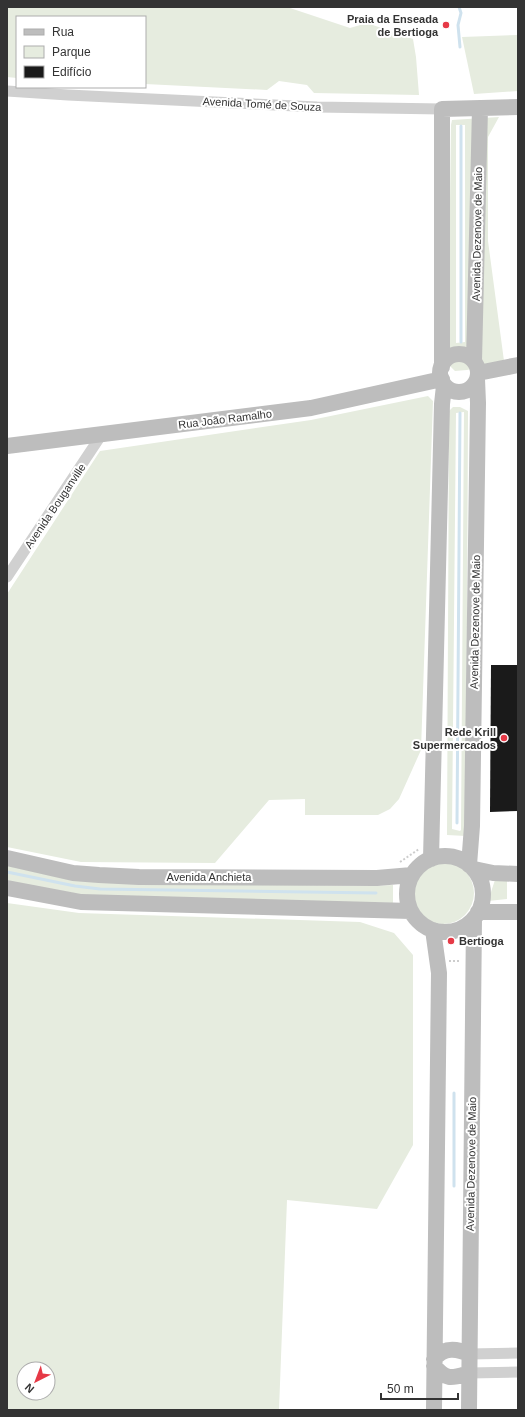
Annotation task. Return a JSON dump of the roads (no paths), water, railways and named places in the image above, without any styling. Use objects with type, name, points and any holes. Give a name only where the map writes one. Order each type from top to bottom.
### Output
[{"type":"main road","name":"Avenida Tomé de Souza","points":[[442,109],[518,106]]},
{"type":"main road","name":"Avenida Dezenove de Maio","points":[[471,867],[478,403],[476,371],[480,108]]},
{"type":"main road","points":[[431,859],[443,377],[442,109]]},
{"type":"main road","points":[[456,354],[469,356],[476,371],[474,385],[463,392],[456,392],[443,377],[447,358],[456,354]]},
{"type":"main road","points":[[476,371],[518,365]]},
{"type":"main road","name":"Rua João Ramalho","points":[[7,446],[312,408],[443,377]]},
{"type":"main road","points":[[442,404],[455,402],[478,403]]},
{"type":"main road","points":[[471,867],[480,879],[482,901],[476,915],[467,925],[455,930],[441,932],[433,930],[420,922],[411,911],[407,899],[408,886],[412,875],[420,865],[431,859],[441,856],[451,857],[460,860],[471,867],[493,872],[518,874]]},
{"type":"main road","name":"Avenida Anchieta","points":[[7,858],[73,873],[139,877],[377,878],[412,875]]},
{"type":"main road","points":[[7,888],[74,901],[108,903],[411,911]]},
{"type":"main road","points":[[476,915],[518,912]]},
{"type":"main road","name":"Avenida Dezenove de Maio","points":[[469,1410],[476,915]]},
{"type":"main road","points":[[433,930],[439,973],[434,1410]]},
{"type":"main road","points":[[434,1363],[443,1351],[451,1348],[469,1354]]},
{"type":"main road","points":[[434,1363],[441,1374],[449,1378],[454,1378],[469,1373]]},
{"type":"street","name":"Avenida Tomé de Souza","points":[[7,90],[68,95],[317,107],[442,109]]},
{"type":"street","name":"Avenida Bouganville","points":[[7,577],[102,434]]},
{"type":"street","points":[[469,1354],[518,1353]]},
{"type":"street","points":[[469,1373],[518,1372]]},
{"type":"waterway","points":[[459,7],[461,13],[458,25],[460,47]]},
{"type":"waterway","points":[[461,126],[461,342]]},
{"type":"waterway","points":[[457,823],[460,413]]},
{"type":"waterway","points":[[7,872],[75,886],[100,889],[376,893]]},
{"type":"waterway","points":[[454,1093],[454,1186]]},
{"type":"place","name":"Praia da Enseada de Bertioga","points":[[446,25]]},
{"type":"place","name":"Rede Krill Supermercados","points":[[504,738]]},
{"type":"place","name":"Bertioga","points":[[451,941]]}]
